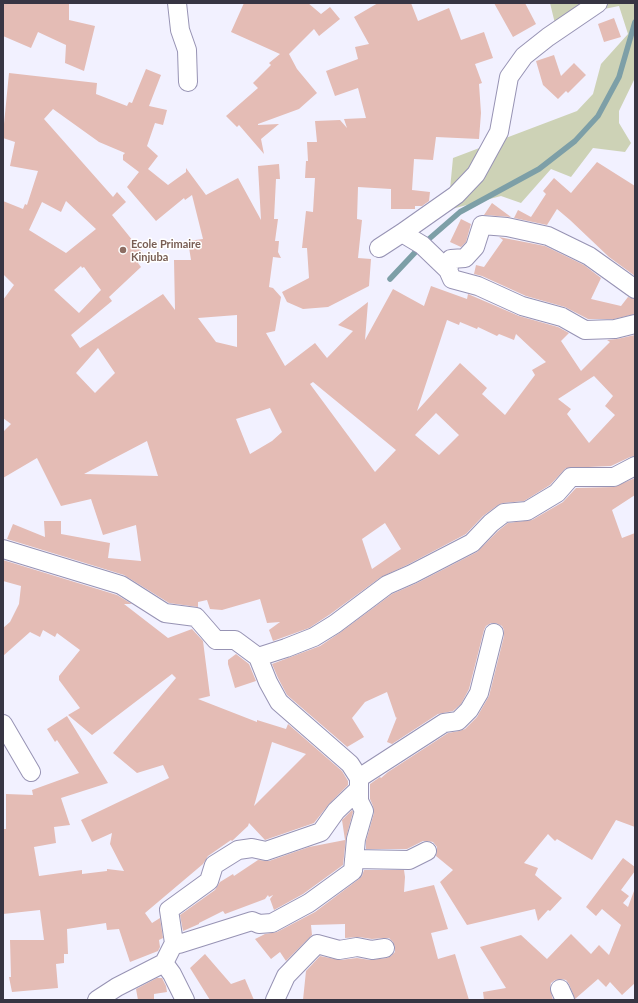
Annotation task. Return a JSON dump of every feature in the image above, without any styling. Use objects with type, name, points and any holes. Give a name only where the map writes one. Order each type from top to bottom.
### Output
[{"type":"street","points":[[177,3],[180,30],[187,50],[188,82]]},
{"type":"street","points":[[379,248],[456,195],[476,174],[500,132],[509,77],[524,56],[548,37],[598,3]]},
{"type":"street","points":[[448,270],[451,259],[465,258],[475,247],[482,226],[507,227],[548,236],[588,256],[635,289]]},
{"type":"street","points":[[402,233],[422,245],[448,270],[452,279],[478,286],[522,306],[562,318],[585,330],[615,329],[635,324]]},
{"type":"street","points":[[258,657],[314,637],[335,624],[388,585],[472,543],[491,523],[504,513],[527,511],[557,493],[572,477],[614,477],[635,466]]},
{"type":"street","points":[[3,549],[121,585],[165,613],[196,617],[216,640],[235,640],[258,657],[268,682],[279,702],[350,764],[359,783],[359,801],[364,812],[356,839],[353,871],[309,903],[272,923],[259,924],[252,921],[179,944],[174,943]]},
{"type":"street","points":[[97,1000],[117,987],[164,963],[174,943],[169,910],[209,881],[214,865],[238,850],[252,848],[266,851],[321,832],[359,783],[444,723],[458,721],[469,710],[479,693],[494,633]]},
{"type":"street","points":[[3,724],[31,772]]},
{"type":"street","points":[[354,859],[409,860],[427,851]]},
{"type":"street","points":[[275,1000],[286,976],[317,944],[339,950],[357,947],[372,950],[384,948]]},
{"type":"street","points":[[164,963],[172,974],[185,1000]]},
{"type":"green space","points":[[550,3],[635,3],[634,80],[619,111],[619,123],[631,143],[625,152],[593,148],[571,177],[551,169],[521,203],[501,196],[448,210],[453,158],[577,111],[593,94],[601,64],[628,34],[619,6],[599,10],[559,40]]},
{"type":"building","points":[[3,3],[69,3],[69,20],[95,26],[84,71],[65,63],[66,45],[38,32],[31,48],[3,36]]},
{"type":"building","points":[[244,3],[308,3],[321,14],[330,7],[340,19],[319,36],[314,29],[289,54],[297,69],[317,93],[299,109],[258,124],[279,124],[261,139],[264,154],[239,125],[237,127],[226,116],[258,88],[253,83],[271,65],[269,63],[280,54],[231,32]]},
{"type":"building","points":[[378,3],[411,3],[418,21],[449,8],[461,40],[484,32],[493,58],[475,64],[482,83],[479,84],[481,113],[479,139],[436,137],[433,160],[414,159],[412,190],[430,192],[429,201],[422,206],[415,206],[415,209],[391,209],[391,189],[358,187],[357,219],[362,220],[358,258],[371,259],[369,286],[328,307],[303,309],[287,302],[282,292],[309,278],[307,248],[302,248],[306,211],[313,212],[315,178],[305,178],[306,161],[308,161],[307,142],[317,142],[315,121],[340,120],[347,128],[344,119],[366,118],[358,88],[335,96],[326,71],[358,59],[355,47],[369,44],[354,17]]},
{"type":"building","points":[[494,3],[525,3],[536,24],[513,37]]},
{"type":"building","points":[[614,18],[621,37],[604,42],[598,24]]},
{"type":"building","points":[[554,55],[561,76],[574,63],[586,75],[568,93],[566,91],[558,99],[543,85],[536,61]]},
{"type":"building","points":[[146,69],[161,75],[149,106],[167,110],[163,125],[155,123],[147,146],[158,156],[148,169],[168,185],[186,172],[186,168],[206,195],[238,178],[261,220],[258,166],[279,164],[280,179],[276,179],[274,219],[278,219],[275,241],[279,241],[278,252],[281,258],[273,257],[269,287],[273,288],[281,297],[275,331],[266,333],[285,366],[315,343],[327,358],[353,331],[338,325],[368,302],[365,340],[393,289],[424,306],[431,286],[467,299],[468,294],[519,316],[558,327],[569,333],[561,341],[581,371],[610,342],[607,340],[635,335],[635,456],[611,466],[566,468],[550,485],[524,501],[503,503],[498,505],[483,516],[466,534],[381,577],[309,628],[273,641],[269,630],[280,622],[267,623],[260,599],[222,610],[210,609],[207,600],[198,602],[198,607],[169,603],[124,575],[7,539],[13,524],[45,537],[44,521],[61,521],[61,534],[110,543],[108,558],[141,561],[136,525],[103,535],[91,499],[61,506],[37,458],[3,478],[3,432],[11,424],[3,418],[3,300],[14,285],[3,274],[3,201],[23,209],[25,204],[27,205],[38,171],[10,166],[15,142],[3,138],[3,124],[9,73],[97,83],[96,94],[127,106],[129,102],[132,103]],"holes":[[[53,109],[99,142],[125,153],[123,155],[123,160],[139,172],[127,187],[156,221],[184,198],[185,200],[192,195],[203,239],[188,241],[191,260],[174,260],[175,310],[163,294],[80,348],[71,335],[112,301],[109,297],[141,267],[138,263],[146,257],[112,215],[126,202],[117,192],[113,197],[44,119]],[[66,201],[96,229],[66,253],[29,230],[42,202],[61,212]],[[81,266],[82,268],[84,267],[101,290],[79,313],[54,290]],[[237,315],[237,347],[216,342],[198,318]],[[447,320],[459,325],[460,322],[477,329],[478,327],[497,336],[499,334],[514,340],[516,334],[546,362],[532,370],[535,375],[505,415],[482,394],[487,388],[460,363],[417,411]],[[98,348],[115,373],[95,393],[76,373]],[[594,376],[613,396],[605,406],[615,415],[589,443],[567,414],[571,409],[558,399]],[[313,382],[396,450],[375,472],[310,384]],[[270,408],[282,432],[272,441],[250,454],[236,419]],[[436,413],[459,435],[439,455],[415,435]],[[147,441],[158,476],[84,474]],[[385,523],[401,549],[372,569],[362,539]]]},
{"type":"building","points":[[597,162],[635,186],[635,276],[609,257],[557,209],[547,225],[514,218],[518,210],[531,217],[546,194],[543,191],[554,178],[571,193]]},
{"type":"building","points":[[492,203],[511,217],[484,215]]},
{"type":"building","points":[[461,219],[471,224],[466,242],[461,247],[450,242]]},
{"type":"building","points":[[499,237],[545,246],[584,265],[601,278],[591,299],[621,306],[628,297],[635,299],[635,314],[614,319],[588,319],[565,307],[526,296],[482,276],[474,274],[476,265],[484,267],[503,240]]},
{"type":"building","points":[[635,478],[635,495],[612,510],[622,538],[635,533],[635,827],[616,820],[592,860],[557,839],[555,841],[548,834],[524,863],[538,868],[535,875],[562,898],[550,911],[548,910],[538,921],[535,909],[467,925],[440,882],[453,870],[436,856],[437,847],[433,842],[423,841],[407,849],[366,849],[366,841],[374,813],[370,799],[370,784],[448,733],[465,729],[477,717],[489,696],[504,636],[502,626],[496,623],[491,623],[486,626],[469,689],[461,704],[453,711],[438,714],[392,744],[387,742],[397,717],[396,718],[387,692],[365,702],[352,718],[364,737],[347,747],[287,695],[272,664],[320,646],[392,594],[417,583],[477,552],[508,523],[532,520],[563,502],[576,488],[614,487]]},
{"type":"building","points":[[3,560],[117,595],[132,604],[124,604],[168,638],[192,629],[203,641],[210,696],[198,699],[257,722],[257,720],[286,729],[288,724],[342,771],[348,781],[348,785],[329,804],[314,823],[265,840],[249,823],[248,826],[232,841],[231,840],[208,856],[203,864],[145,913],[152,923],[160,918],[163,938],[159,940],[160,947],[158,951],[130,962],[119,929],[107,930],[106,923],[67,929],[68,954],[64,954],[64,963],[56,964],[58,988],[12,992],[9,977],[11,977],[10,940],[44,940],[40,910],[3,914],[3,829],[6,829],[6,794],[33,795],[32,790],[79,773],[57,740],[55,742],[47,729],[67,716],[108,783],[61,798],[70,825],[54,827],[56,843],[34,847],[39,876],[82,870],[82,874],[107,871],[107,869],[124,871],[110,844],[112,833],[92,842],[81,820],[169,778],[163,765],[137,773],[113,753],[176,678],[172,674],[92,735],[68,715],[80,708],[59,680],[59,676],[80,650],[57,633],[55,637],[43,630],[40,637],[30,632],[3,656],[3,628],[10,622],[19,604],[21,586],[3,581]],"holes":[[[272,742],[306,754],[254,806]]]},
{"type":"building","points":[[236,654],[249,664],[256,681],[235,688],[228,660]]},
{"type":"building","points":[[352,810],[353,812],[346,838],[343,865],[303,894],[274,910],[270,899],[273,895],[269,897],[268,895],[265,899],[225,914],[223,911],[183,931],[180,915],[215,890],[220,882],[233,874],[234,876],[258,860],[269,861],[309,847],[345,840],[342,820]]},
{"type":"building","points":[[623,858],[635,867],[635,871],[621,890],[629,896],[623,903],[628,907],[635,891],[635,983],[622,995],[610,982],[606,987],[598,979],[575,999],[569,984],[566,980],[561,979],[555,980],[551,983],[550,988],[553,1000],[484,1000],[483,992],[506,988],[480,947],[521,935],[547,959],[571,934],[591,954],[599,945],[609,955],[621,925],[602,909],[596,916],[586,907]]},
{"type":"building","points":[[364,870],[404,870],[404,892],[434,885],[448,929],[431,933],[438,959],[455,954],[469,1000],[303,1000],[306,971],[320,956],[340,960],[357,958],[370,960],[387,958],[395,952],[393,942],[389,938],[345,938],[345,924],[311,925],[312,935],[286,961],[280,952],[271,959],[255,939],[265,934],[277,932],[315,912],[359,879]]},
{"type":"building","points":[[205,954],[231,984],[245,979],[254,1000],[210,1000],[190,968]]},
{"type":"building","points":[[157,978],[162,978],[167,992],[154,994],[154,1000],[138,1000],[136,989]]},
{"type":"waterway","points":[[390,279],[422,245],[460,212],[539,169],[575,141],[598,116],[619,77],[635,22]]},
{"type":"place","name":"Ecole Primaire Kinjuba","points":[[123,250]]}]
